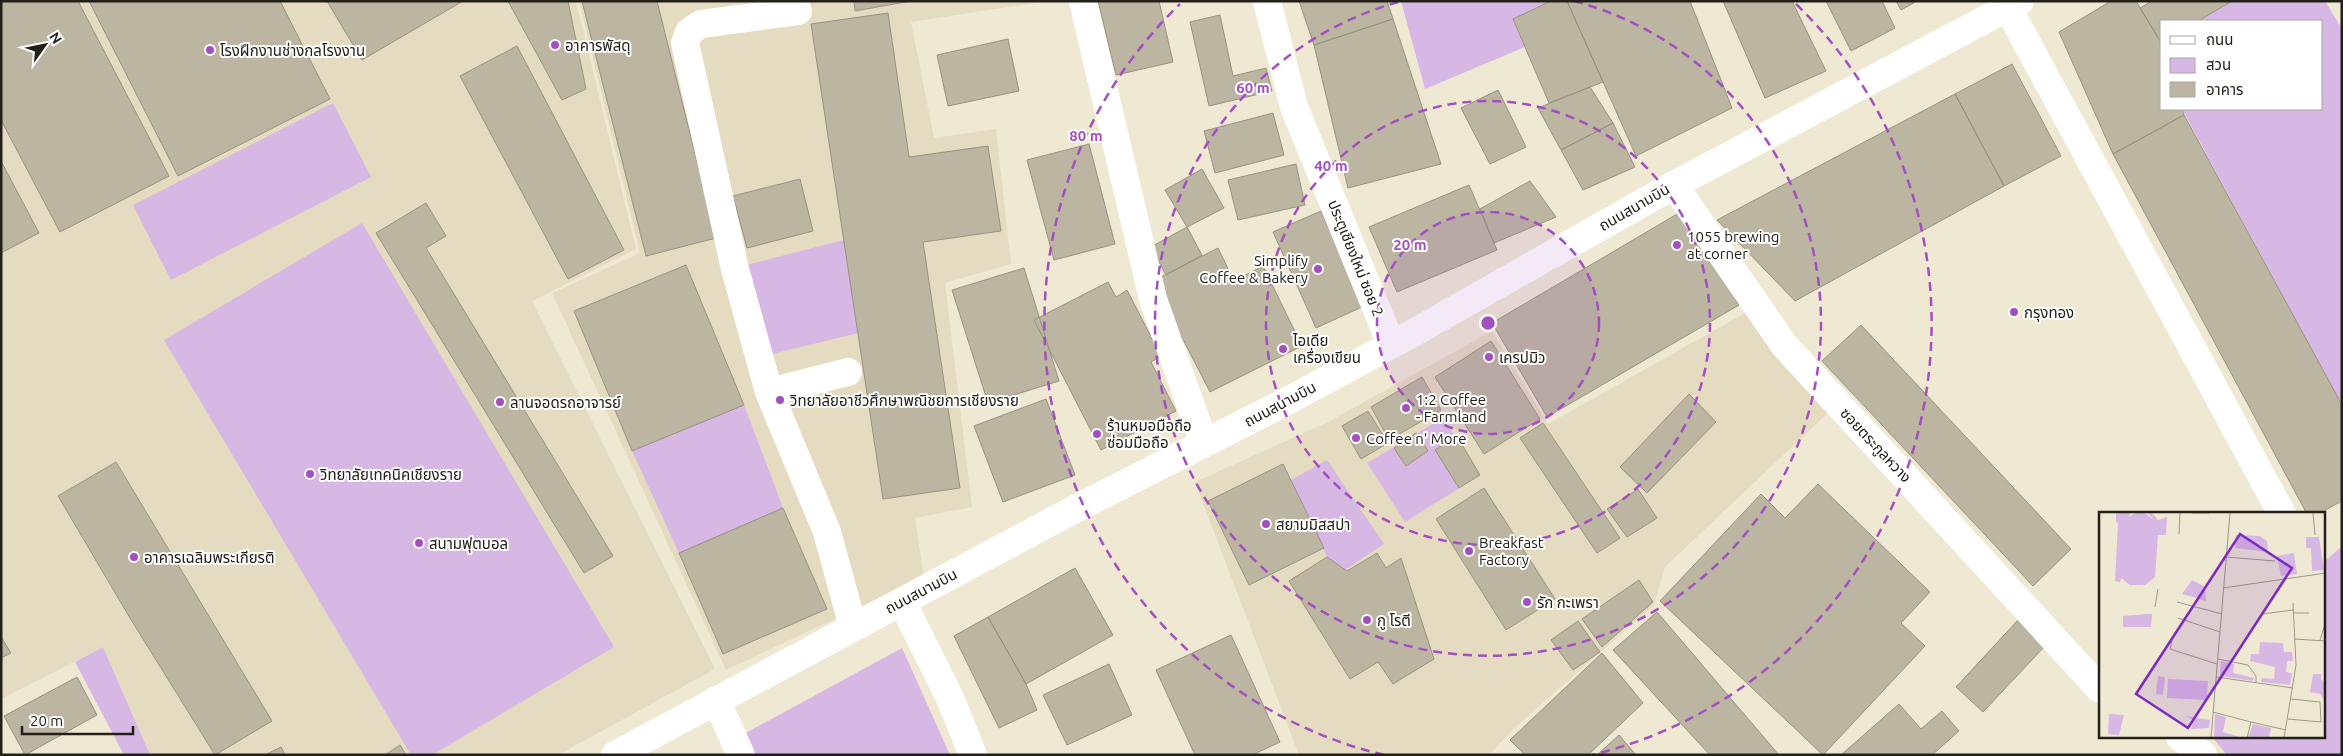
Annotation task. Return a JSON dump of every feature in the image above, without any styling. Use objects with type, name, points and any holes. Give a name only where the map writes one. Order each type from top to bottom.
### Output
[{"type":"street","points":[[1083,1],[1153,299],[1204,443]]},
{"type":"street","name":"ประตูเชียงใหม่ ซอย 2","points":[[1267,1],[1294,107],[1391,344]]},
{"type":"street","points":[[2014,4],[2281,512]]},
{"type":"street","name":"ถนนสนามบิน","points":[[615,755],[853,626],[902,602],[1075,509],[1291,399],[1674,185],[2014,4]]},
{"type":"street","points":[[798,11],[700,24],[690,32],[685,43],[735,270],[769,392],[826,532],[853,626]]},
{"type":"street","name":"ซอยตระกูลหวาง","points":[[1674,185],[1784,345],[2099,688]]},
{"type":"street","points":[[769,392],[848,372]]},
{"type":"street","points":[[902,602],[950,698],[973,755]]},
{"type":"street","points":[[716,700],[741,755]]},
{"type":"street","points":[[2181,738],[2203,755]]},
{"type":"shaded area","name":"วิทยาลัยเทคนิคเชียงราย","points":[[1,1],[576,1],[636,249],[532,301],[715,669],[558,755],[150,755],[103,647],[1,699]]},
{"type":"shaded area","name":"วิทยาลัยอาชีวศึกษาพณิชยการเชียงราย","points":[[579,1],[1048,1],[911,22],[934,138],[996,129],[1011,264],[945,283],[972,507],[915,518],[924,577],[726,670],[552,293],[640,253]]},
{"type":"shaded area","points":[[1752,309],[1832,409],[1665,567],[1654,605],[1512,730],[1489,755],[1299,755],[1195,482],[1328,422],[1492,331],[1548,424]]},
{"type":"green space","points":[[1401,1],[1551,1],[1513,19],[1525,47],[1425,89]]},
{"type":"green space","points":[[2232,1],[2325,1],[2342,29],[2342,398],[2339,400],[2183,110],[2323,110],[2323,20],[2200,20]]},
{"type":"green space","points":[[333,103],[371,177],[171,280],[133,205]]},
{"type":"green space","name":"สนามฟุตบอล","points":[[362,223],[614,647],[432,755],[411,755],[164,340]]},
{"type":"green space","points":[[844,240],[858,333],[772,354],[742,266]]},
{"type":"green space","points":[[744,405],[783,508],[679,553],[632,451]]},
{"type":"green space","points":[[1443,418],[1480,475],[1405,522],[1367,463]]},
{"type":"green space","points":[[1327,460],[1384,544],[1345,570],[1327,557],[1291,480]]},
{"type":"green space","points":[[2342,546],[2342,755],[2227,755],[2213,738],[2326,738],[2326,560]]},
{"type":"green space","points":[[103,647],[150,755],[124,755],[75,662]]},
{"type":"green space","points":[[902,648],[950,755],[754,755],[744,734]]},
{"type":"building","points":[[1,1],[78,1],[169,176],[60,232],[1,120]]},
{"type":"building","name":"โรงฝึกงานช่างกลโรงงาน","points":[[89,1],[280,1],[330,99],[178,176]]},
{"type":"building","points":[[327,1],[463,1],[362,60]]},
{"type":"building","name":"อาคารพัสดุ","points":[[508,1],[568,1],[586,89],[562,100]]},
{"type":"building","points":[[582,1],[657,1],[716,238],[646,256]]},
{"type":"building","points":[[854,1],[911,1],[855,11]]},
{"type":"building","points":[[1098,1],[1159,1],[1173,62],[1116,75]]},
{"type":"building","points":[[1299,1],[1387,1],[1393,19],[1314,45]]},
{"type":"building","points":[[1551,1],[1567,1],[1603,82],[1549,103],[1513,19]]},
{"type":"building","points":[[1567,1],[1690,1],[1732,108],[1636,156]]},
{"type":"building","points":[[1723,1],[1792,1],[1826,71],[1765,98]]},
{"type":"building","points":[[1826,1],[1882,1],[1895,28],[1851,51]]},
{"type":"building","points":[[1896,1],[1917,1],[1901,10]]},
{"type":"building","points":[[2111,1],[2136,1],[2160,41],[2160,110],[2182,110],[2184,115],[2113,154],[2059,32]]},
{"type":"building","points":[[2152,1],[2232,1],[2200,20],[2160,20],[2160,40],[2140,8]]},
{"type":"building","points":[[888,13],[909,157],[988,146],[1001,231],[923,242],[960,488],[883,499],[811,24]]},
{"type":"building","points":[[1220,15],[1233,76],[1266,68],[1272,91],[1209,106],[1190,22]]},
{"type":"building","points":[[1393,19],[1441,164],[1348,188],[1314,45]]},
{"type":"building","points":[[1008,39],[1019,91],[948,106],[937,55]]},
{"type":"building","points":[[517,46],[624,250],[568,279],[460,76]]},
{"type":"building","points":[[2012,64],[2061,156],[2004,186],[1955,94]]},
{"type":"building","points":[[1590,87],[1613,123],[1561,150],[1538,108]]},
{"type":"building","points":[[1498,90],[1526,147],[1490,164],[1461,108]]},
{"type":"building","points":[[1955,94],[2004,186],[1795,301],[1717,220]]},
{"type":"building","points":[[1273,113],[1284,155],[1215,173],[1204,131]]},
{"type":"building","points":[[2184,115],[2342,405],[2342,501],[2322,512],[2306,512],[2113,154]]},
{"type":"building","points":[[1613,123],[1635,167],[1583,190],[1561,150]]},
{"type":"building","points":[[1089,144],[1115,244],[1054,260],[1027,160]]},
{"type":"building","points":[[1,161],[39,233],[1,253]]},
{"type":"building","points":[[1296,164],[1305,205],[1238,220],[1228,180]]},
{"type":"building","points":[[1202,169],[1224,208],[1187,227],[1165,190]]},
{"type":"building","points":[[800,179],[813,231],[747,248],[733,196]]},
{"type":"building","points":[[1530,181],[1556,217],[1494,243],[1480,209]]},
{"type":"building","points":[[1469,185],[1497,250],[1397,292],[1369,227]]},
{"type":"building","name":"ลานจอดรถอาจารย์","points":[[426,203],[446,236],[426,248],[613,556],[584,573],[376,233]]},
{"type":"building","points":[[1684,210],[1739,305],[1547,417],[1492,323]]},
{"type":"building","name":"Simplify Coffee & Bakery","points":[[1321,211],[1364,306],[1316,328],[1273,232]]},
{"type":"building","points":[[1187,227],[1202,255],[1166,275],[1151,247]]},
{"type":"building","points":[[1218,248],[1234,281],[1263,266],[1302,346],[1210,392],[1153,281]]},
{"type":"building","points":[[686,265],[744,405],[632,451],[574,311]]},
{"type":"building","points":[[1024,268],[1059,381],[988,403],[952,290]]},
{"type":"building","points":[[1108,282],[1116,297],[1127,290],[1161,356],[1151,362],[1176,411],[1101,450],[1034,320]]},
{"type":"building","points":[[1861,325],[2071,549],[2033,586],[1822,361]]},
{"type":"building","points":[[1491,341],[1540,419],[1484,454],[1435,377]]},
{"type":"building","name":"1:2 Coffee - Farmland","points":[[1422,377],[1441,410],[1389,440],[1371,407]]},
{"type":"building","points":[[1689,394],[1716,422],[1647,493],[1620,467]]},
{"type":"building","points":[[1046,399],[1075,475],[1003,502],[974,426]]},
{"type":"building","points":[[1368,411],[1388,443],[1361,459],[1342,426]]},
{"type":"building","points":[[1543,423],[1620,538],[1597,553],[1520,438]]},
{"type":"building","points":[[1416,433],[1428,451],[1406,466],[1394,448]]},
{"type":"building","points":[[1457,436],[1480,475],[1459,488],[1435,450]]},
{"type":"building","name":"อาคารเฉลิมพระเกียรติ","points":[[116,462],[272,721],[215,755],[130,618],[58,496]]},
{"type":"building","name":"สยามมิสสปา","points":[[1283,464],[1324,548],[1249,585],[1208,501]]},
{"type":"building","points":[[1818,484],[1930,592],[1901,623],[1925,646],[1823,755],[1660,601],[1761,494],[1785,518]]},
{"type":"building","points":[[1484,488],[1555,599],[1506,630],[1436,519]]},
{"type":"building","points":[[1638,489],[1657,518],[1627,537],[1607,509]]},
{"type":"building","points":[[783,508],[827,609],[723,654],[679,553]]},
{"type":"building","name":"กู โรตี","points":[[1377,553],[1386,568],[1401,558],[1434,659],[1393,684],[1378,662],[1350,679],[1289,581],[1327,557],[1347,571]]},
{"type":"building","points":[[1075,568],[1113,635],[1026,684],[988,617]]},
{"type":"building","points":[[1639,580],[1653,602],[1602,647],[1582,619]]},
{"type":"building","points":[[1657,612],[1779,755],[1710,755],[1613,650]]},
{"type":"building","points":[[988,617],[1026,684],[1037,710],[999,728],[954,636]]},
{"type":"building","points":[[2018,620],[2045,646],[1983,712],[1956,687]]},
{"type":"building","points":[[1578,621],[1600,652],[1573,670],[1551,640]]},
{"type":"building","points":[[1231,635],[1280,742],[1252,755],[1195,755],[1156,670]]},
{"type":"building","points":[[1,637],[11,653],[1,658]]},
{"type":"building","points":[[1602,653],[1643,703],[1588,755],[1525,755],[1510,740]]},
{"type":"building","points":[[1109,664],[1132,715],[1067,745],[1043,695]]},
{"type":"building","points":[[77,677],[97,715],[25,755],[4,716]]},
{"type":"building","points":[[1899,704],[1921,729],[1942,711],[1959,731],[1932,755],[1841,755]]},
{"type":"building","points":[[1619,735],[1636,755],[1597,755]]},
{"type":"building","points":[[400,745],[406,755],[385,755]]},
{"type":"building","points":[[281,747],[285,755],[265,755]]},
{"type":"place","name":"อาคารพัสดุ","points":[[555,45]]},
{"type":"place","name":"โรงฝึกงานช่างกลโรงงาน","points":[[210,50]]},
{"type":"place","name":"1055 brewing at corner","points":[[1677,245]]},
{"type":"place","name":"Simplify Coffee & Bakery","points":[[1318,269]]},
{"type":"place","name":"กรุงทอง","points":[[2014,312]]},
{"type":"place","name":"ไอเดีย เครื่องเขียน","points":[[1283,349]]},
{"type":"place","name":"เครปมิว","points":[[1489,357]]},
{"type":"place","name":"วิทยาลัยอาชีวศึกษาพณิชยการเชียงราย","points":[[780,400]]},
{"type":"place","name":"ลานจอดรถอาจารย์","points":[[500,402]]},
{"type":"place","name":"1:2 Coffee - Farmland","points":[[1406,408]]},
{"type":"place","name":"ร้านหมอมือถือ ซ่อมมือถือ","points":[[1097,434]]},
{"type":"place","name":"Coffee n' More","points":[[1356,438]]},
{"type":"place","name":"วิทยาลัยเทคนิคเชียงราย","points":[[310,474]]},
{"type":"place","name":"สยามมิสสปา","points":[[1266,524]]},
{"type":"place","name":"สนามฟุตบอล","points":[[419,543]]},
{"type":"place","name":"Breakfast Factory","points":[[1469,551]]},
{"type":"place","name":"อาคารเฉลิมพระเกียรติ","points":[[134,557]]},
{"type":"place","name":"รัก กะเพรา","points":[[1527,602]]},
{"type":"place","name":"กู โรตี","points":[[1367,620]]}]
